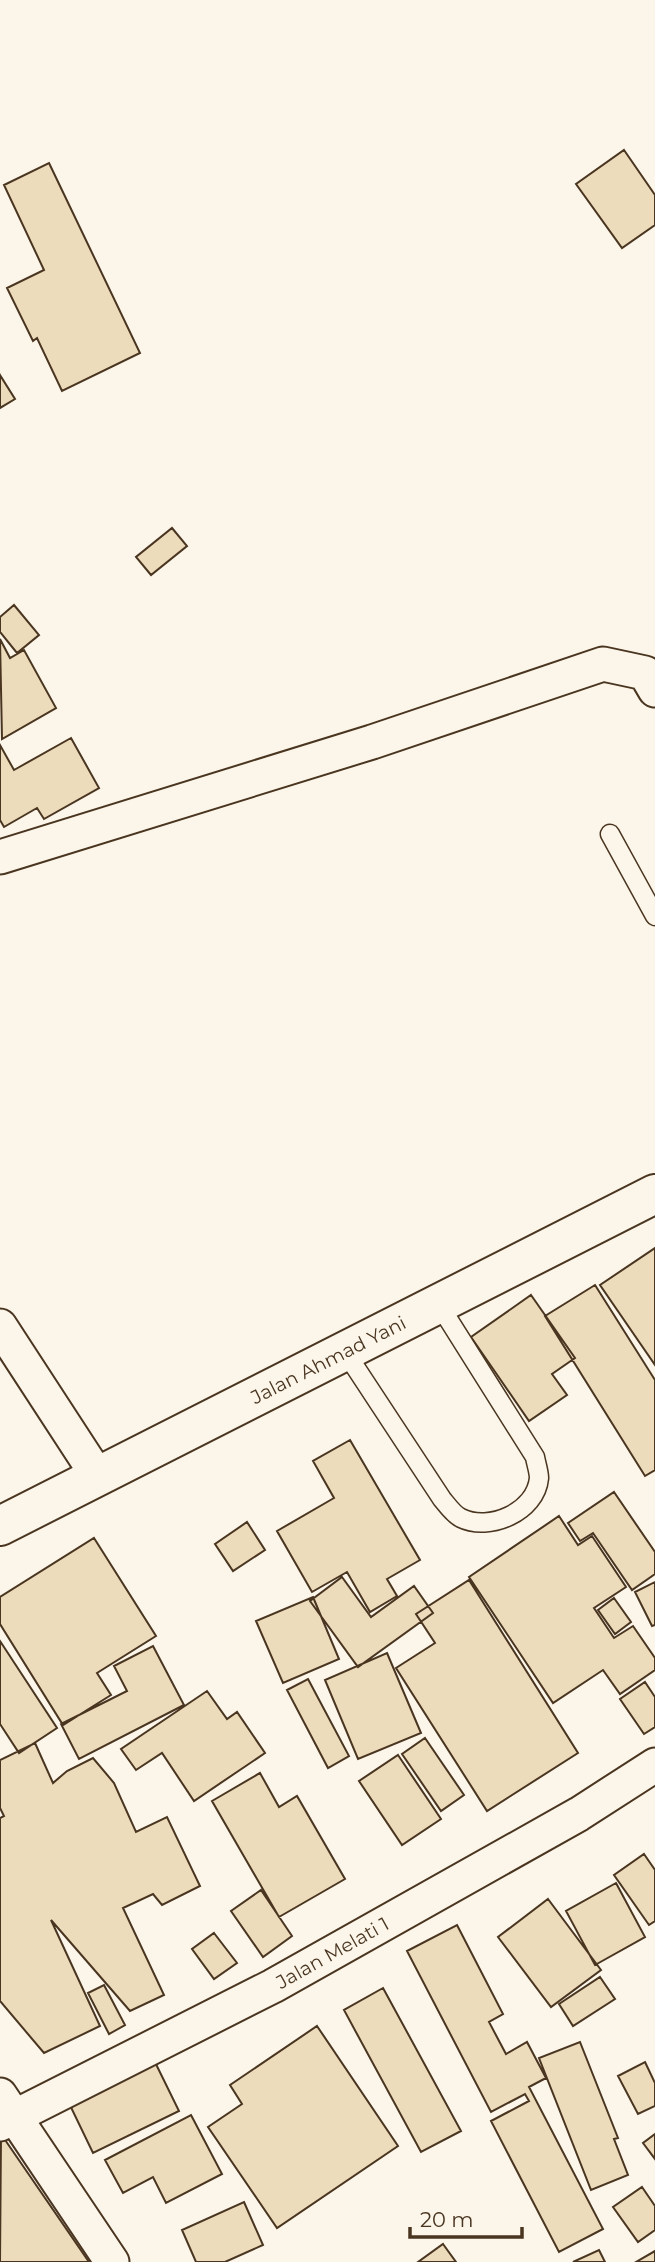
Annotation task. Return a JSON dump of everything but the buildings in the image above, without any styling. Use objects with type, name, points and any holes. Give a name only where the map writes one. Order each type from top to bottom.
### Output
[{"type":"highway","name":"Jalan Ahmad Yani","points":[[0,1526],[655,1194]]},
{"type":"street","points":[[0,857],[372,742],[603,664],[645,673],[655,690]]},
{"type":"street","points":[[0,1325],[97,1475]]},
{"type":"street","name":"Jalan Melati 1","points":[[5,2111],[135,2058],[273,1986],[579,1814],[655,1765]]},
{"type":"street","points":[[5,2111],[112,2262]]},
{"type":"lane","points":[[610,834],[655,916]]},
{"type":"lane","points":[[344,1350],[442,1499],[461,1518],[488,1524],[507,1518],[531,1500],[539,1480],[535,1457],[438,1303]]}]
